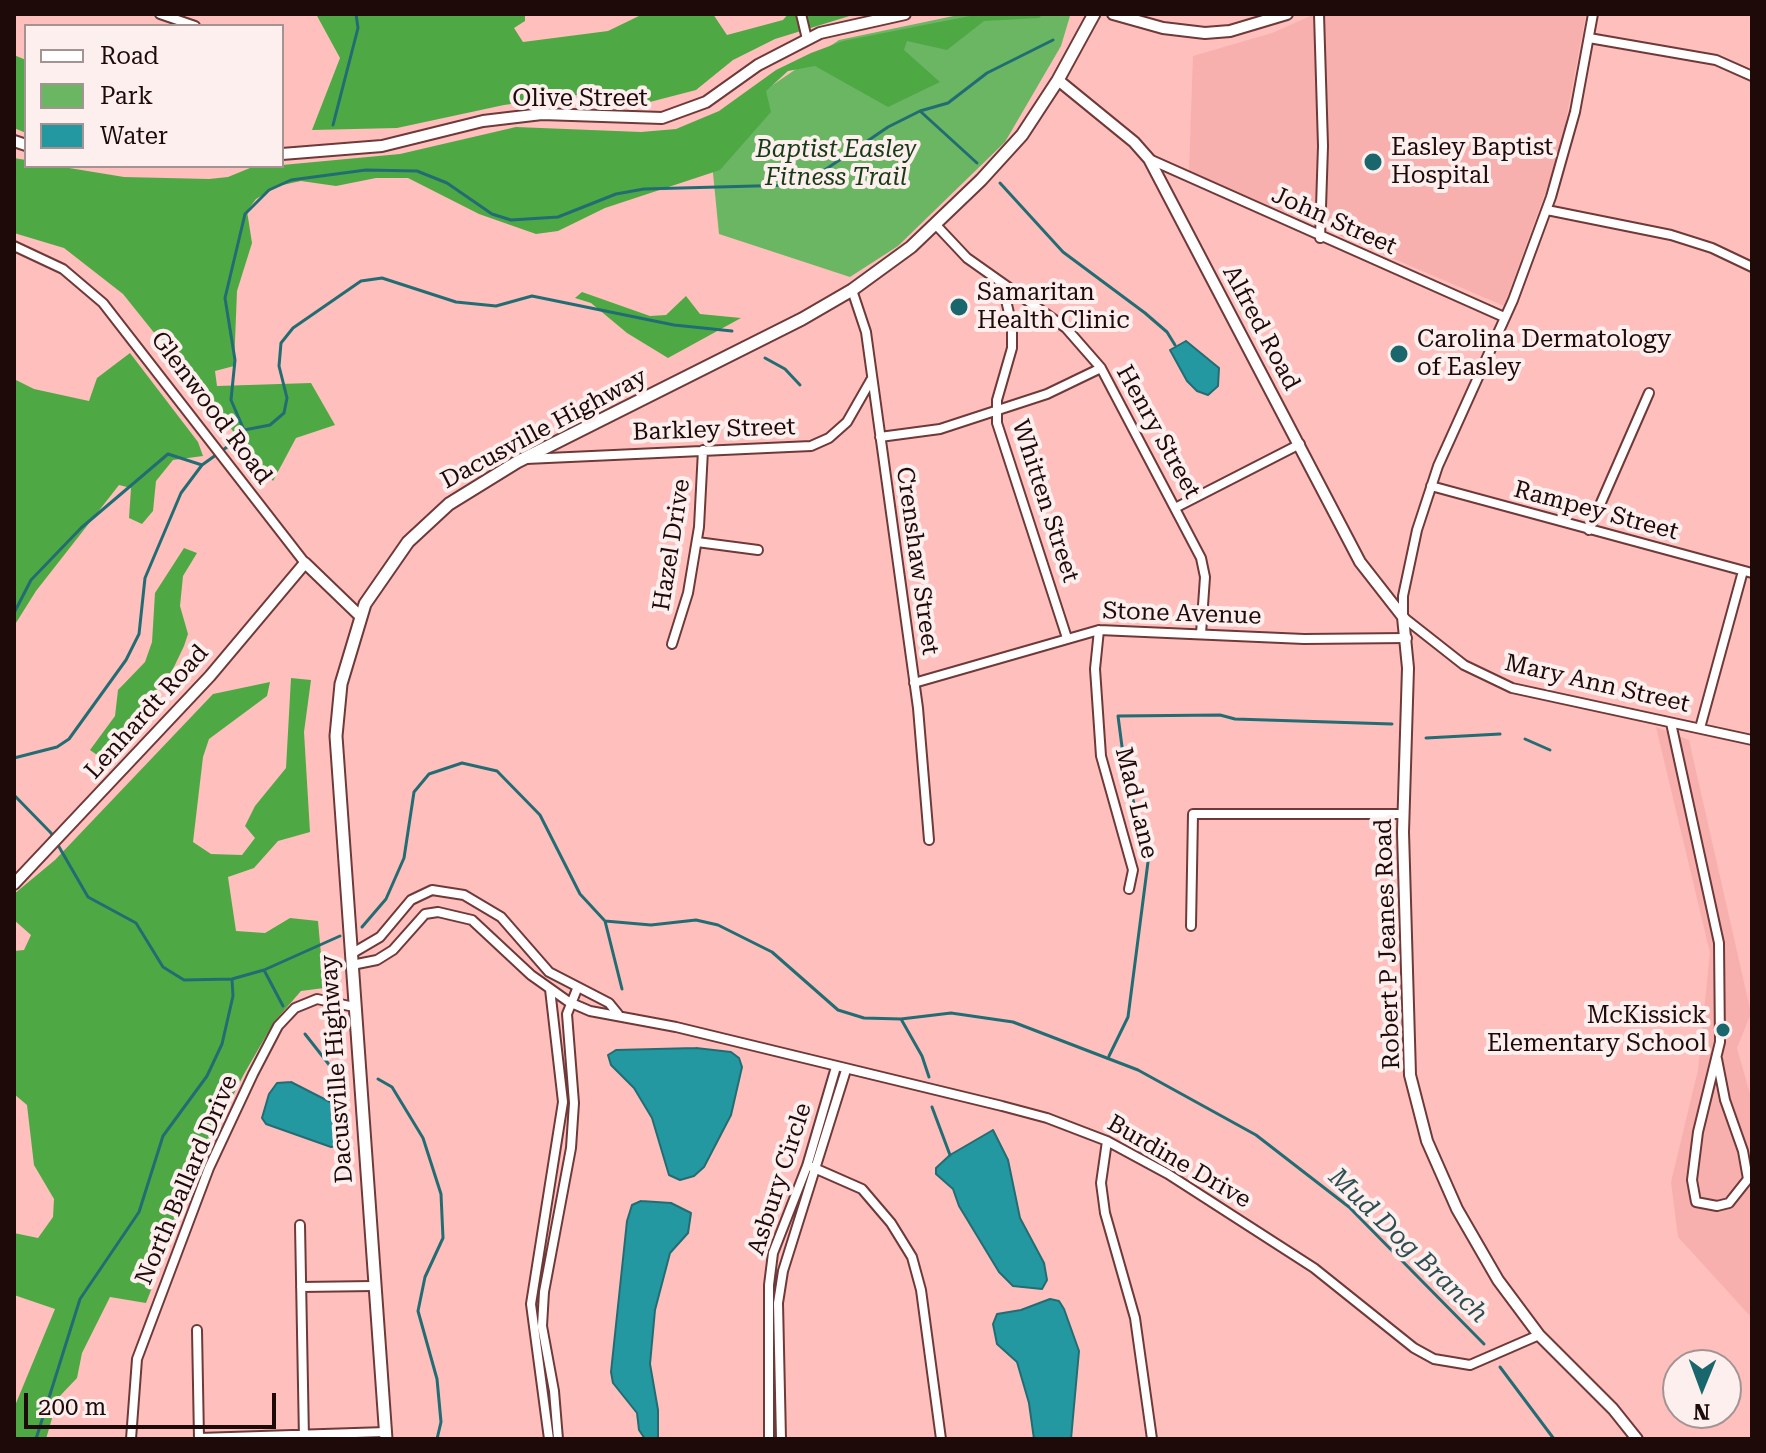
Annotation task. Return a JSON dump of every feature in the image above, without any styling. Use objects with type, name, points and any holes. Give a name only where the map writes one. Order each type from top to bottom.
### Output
[{"type":"main road","name":"Dacusville Highway","points":[[386,1435],[336,736],[341,684],[360,616],[378,582],[426,523],[459,498],[525,459],[852,290],[936,225],[1022,135],[1058,80],[1094,14]]},
{"type":"street","points":[[160,14],[189,24]]},
{"type":"street","points":[[801,14],[807,39]]},
{"type":"street","name":"Olive Street","points":[[284,154],[382,146],[483,121],[542,114],[662,118],[706,102],[758,65],[807,39],[905,14]]},
{"type":"street","points":[[1113,14],[1163,28],[1205,33],[1230,31],[1287,14]]},
{"type":"street","points":[[1319,14],[1323,146],[1320,238]]},
{"type":"street","points":[[1403,617],[1411,559],[1431,486],[1547,210],[1575,112],[1593,14]]},
{"type":"street","points":[[1589,38],[1716,60],[1752,76]]},
{"type":"street","name":"Alfred Road","points":[[1058,80],[1134,142],[1149,159],[1360,562],[1403,617]]},
{"type":"street","name":"John Street","points":[[1149,159],[1173,167],[1320,238],[1504,317]]},
{"type":"street","points":[[1547,210],[1671,235],[1712,248],[1752,267]]},
{"type":"street","name":"Henry Street","points":[[936,225],[967,258],[1066,328],[1101,368],[1177,507],[1204,568],[1201,634]]},
{"type":"street","name":"Glenwood Road","points":[[14,246],[63,269],[103,303],[305,563],[360,616]]},
{"type":"street","name":"Whitten Street","points":[[1002,283],[1012,326],[1012,348],[996,411],[1020,498],[1067,638]]},
{"type":"street","name":"Crenshaw Street","points":[[852,290],[866,332],[914,683],[929,840]]},
{"type":"street","points":[[880,437],[925,433],[996,411],[1047,394],[1101,368]]},
{"type":"street","name":"Barkley Street","points":[[525,459],[811,446],[829,438],[847,422],[872,379]]},
{"type":"street","points":[[1589,530],[1649,393]]},
{"type":"street","points":[[1177,507],[1300,444]]},
{"type":"street","name":"Hazel Drive","points":[[672,644],[688,593],[697,542],[703,497],[703,450]]},
{"type":"street","name":"Rampey Street","points":[[1431,486],[1748,572]]},
{"type":"street","points":[[697,542],[758,550]]},
{"type":"street","name":"Lenhardt Road","points":[[14,884],[210,676],[305,563]]},
{"type":"street","points":[[1700,728],[1748,572]]},
{"type":"street","name":"Robert P Jeanes Road","points":[[1403,617],[1407,638],[1404,814],[1410,1075],[1424,1128],[1442,1177],[1481,1252],[1539,1335],[1613,1409],[1637,1439]]},
{"type":"street","name":"Mary Ann Street","points":[[1403,617],[1464,665],[1512,688],[1752,740]]},
{"type":"street","name":"Stone Avenue","points":[[914,683],[1099,630],[1304,639],[1407,638]]},
{"type":"street","name":"Mad Lane","points":[[1099,630],[1095,669],[1101,756],[1133,870],[1129,889]]},
{"type":"street","points":[[1671,723],[1719,943],[1721,995],[1717,1059],[1698,1132],[1692,1180],[1696,1202],[1717,1206],[1729,1203],[1748,1179],[1743,1151],[1725,1100],[1717,1059]]},
{"type":"street","points":[[1191,926],[1193,814],[1404,814]]},
{"type":"street","name":"Burdine Drive","points":[[352,960],[380,937],[411,900],[432,890],[464,895],[501,917],[549,972],[609,1003],[618,1014]]},
{"type":"street","name":"Burdine Drive","points":[[352,960],[377,960],[393,950],[425,914],[438,912],[472,920],[550,989],[569,1002],[605,1015],[618,1014],[1047,1118],[1107,1141],[1168,1174],[1314,1268],[1414,1348],[1434,1359],[1470,1365],[1539,1335]]},
{"type":"street","points":[[549,1439],[531,1304],[558,1149],[563,1102],[550,989]]},
{"type":"street","points":[[558,1439],[542,1326],[545,1288],[570,1152],[574,1103],[567,1014],[569,1002],[577,989]]},
{"type":"street","name":"North Ballard Drive","points":[[131,1439],[137,1359],[209,1168],[253,1074],[278,1026],[295,1008],[317,999],[354,1007]]},
{"type":"street","name":"Asbury Circle","points":[[781,1439],[780,1353],[773,1303],[836,1067]]},
{"type":"street","name":"Asbury Circle","points":[[769,1439],[773,1253],[811,1167],[846,1070]]},
{"type":"street","points":[[563,1102],[574,1103]]},
{"type":"street","points":[[1107,1141],[1101,1183],[1105,1213],[1135,1318],[1152,1439]]},
{"type":"street","points":[[558,1149],[570,1152]]},
{"type":"street","points":[[811,1167],[862,1189],[891,1223],[912,1257],[921,1290],[941,1439]]},
{"type":"street","points":[[300,1225],[304,1437]]},
{"type":"street","points":[[541,1240],[554,1244]]},
{"type":"street","points":[[301,1287],[374,1286]]},
{"type":"street","points":[[533,1286],[545,1288]]},
{"type":"street","points":[[197,1330],[199,1438],[386,1435]]},
{"type":"street","points":[[536,1349],[546,1347]]},
{"type":"street","points":[[769,1353],[780,1353]]},
{"type":"street","points":[[541,1382],[552,1380]]},
{"type":"shaded area","name":"Easley Baptist Hospital","points":[[1315,14],[1586,14],[1560,152],[1504,306],[1189,171],[1193,56],[1272,33]]},
{"type":"shaded area","name":"McKissick Elementary School","points":[[1656,727],[1689,740],[1751,1013],[1737,1048],[1752,1101],[1752,1318],[1678,1237],[1671,1182],[1698,1070],[1710,953]]},
{"type":"green space","points":[[316,14],[525,14],[525,21],[514,28],[523,42],[608,31],[643,14],[713,14],[727,35],[783,20],[788,14],[856,14],[775,39],[733,60],[696,90],[646,103],[585,94],[504,105],[397,128],[312,130],[340,58]]},
{"type":"green space","name":"Baptist Easley Fitness Trail","points":[[963,14],[1070,16],[1061,46],[1005,142],[898,246],[850,277],[719,234],[712,163],[749,101],[839,40]]},
{"type":"green space","points":[[980,14],[1043,14],[1039,18],[984,21],[947,50],[907,41],[904,50],[940,82],[888,107],[815,66],[788,71],[766,91],[771,112],[720,170],[605,208],[558,231],[536,234],[479,214],[408,178],[376,178],[336,186],[301,181],[278,186],[256,199],[247,211],[252,243],[237,291],[234,366],[215,371],[217,386],[311,383],[335,425],[296,438],[273,481],[123,294],[64,248],[14,233],[14,158],[24,160],[24,168],[69,168],[124,177],[209,179],[228,177],[250,168],[284,168],[284,165],[400,154],[516,127],[641,132],[676,129],[719,111],[776,70],[843,41]]},
{"type":"green space","points":[[14,55],[24,59],[24,132],[14,128]]},
{"type":"green space","points":[[582,292],[650,316],[666,315],[686,296],[700,314],[741,318],[668,358],[627,333],[591,303],[575,298]]},
{"type":"green space","points":[[130,353],[198,442],[203,456],[173,460],[156,481],[153,511],[142,524],[129,518],[131,488],[119,485],[36,591],[14,626],[14,379],[34,389],[89,401],[97,378]]},
{"type":"green space","points":[[184,548],[197,553],[183,576],[180,606],[188,634],[184,646],[173,669],[128,728],[100,757],[90,750],[115,716],[118,690],[145,662],[152,642],[155,593]]},
{"type":"green space","points":[[291,678],[311,680],[304,732],[310,832],[278,841],[254,868],[228,877],[236,931],[265,933],[290,918],[318,921],[324,988],[301,991],[274,1022],[244,1074],[207,1146],[146,1303],[110,1297],[82,1353],[77,1378],[58,1398],[46,1439],[14,1439],[14,1408],[55,1309],[14,1295],[14,1233],[38,1238],[53,1217],[54,1199],[34,1165],[27,1105],[14,1094],[14,951],[24,950],[31,935],[14,920],[14,894],[55,860],[213,694],[270,682],[267,696],[209,739],[203,757],[193,842],[211,854],[242,855],[255,838],[245,826],[255,806],[286,768]]},
{"type":"water","points":[[1186,341],[1219,368],[1218,386],[1208,395],[1197,391],[1187,381],[1170,350]]},
{"type":"water","points":[[696,1048],[731,1052],[739,1058],[742,1067],[731,1115],[704,1167],[694,1176],[680,1180],[669,1175],[652,1118],[634,1088],[611,1065],[608,1055],[616,1050]]},
{"type":"water","points":[[291,1082],[334,1104],[344,1118],[343,1145],[331,1147],[266,1124],[262,1118],[269,1094],[277,1083]]},
{"type":"water","points":[[993,1130],[1008,1160],[1020,1218],[1044,1263],[1047,1280],[1042,1289],[1013,1286],[999,1272],[959,1206],[953,1189],[936,1174],[936,1168],[950,1155]]},
{"type":"water","points":[[641,1201],[671,1203],[691,1213],[688,1233],[670,1253],[655,1310],[650,1364],[658,1410],[658,1439],[645,1439],[639,1430],[637,1413],[613,1383],[611,1372],[627,1221],[632,1205]]},
{"type":"water","points":[[1050,1299],[1059,1301],[1064,1309],[1079,1351],[1071,1439],[1034,1439],[1029,1403],[1017,1362],[997,1344],[993,1324],[997,1314],[1021,1310]]},
{"type":"waterway","points":[[333,125],[358,28],[356,14]]},
{"type":"waterway","points":[[244,430],[231,400],[235,360],[225,298],[245,214],[269,190],[291,180],[366,170],[417,171],[447,183],[492,214],[511,220],[558,217],[616,194],[644,189],[792,185],[813,178],[888,127],[920,111],[948,103],[987,73],[1053,40]]},
{"type":"waterway","points":[[920,111],[977,163]]},
{"type":"waterway","points":[[1000,183],[1063,252],[1145,313],[1167,332],[1175,345]]},
{"type":"waterway","points":[[244,430],[270,425],[284,413],[287,398],[279,366],[281,343],[293,328],[361,281],[382,278],[456,302],[496,306],[532,296],[674,325],[732,331]]},
{"type":"waterway","points":[[765,358],[785,369],[800,385]]},
{"type":"waterway","points":[[14,758],[57,747],[69,739],[126,660],[139,634],[145,578],[181,493],[202,465],[234,442],[244,430]]},
{"type":"waterway","points":[[14,613],[31,580],[81,528],[168,454],[202,465]]},
{"type":"waterway","points":[[1109,1056],[1128,1017],[1148,862],[1124,762],[1118,716],[1220,715],[1235,719],[1392,724]]},
{"type":"waterway","points":[[1426,738],[1500,734]]},
{"type":"waterway","points":[[1525,739],[1550,750]]},
{"type":"waterway","name":"Mud Dog Branch","points":[[362,927],[386,899],[404,858],[414,792],[429,774],[462,763],[497,771],[540,815],[580,894],[605,921],[651,925],[696,920],[718,925],[772,952],[838,1010],[864,1018],[901,1019],[951,1013],[1013,1022],[1138,1070],[1256,1135],[1349,1207],[1484,1344]]},
{"type":"waterway","name":"Mud Dog Branch","points":[[14,795],[51,833],[88,897],[136,923],[163,967],[184,980],[232,979],[264,970],[340,936]]},
{"type":"waterway","points":[[605,921],[622,989]]},
{"type":"waterway","points":[[264,970],[283,1006]]},
{"type":"waterway","points":[[36,1439],[80,1299],[139,1212],[163,1136],[207,1076],[222,1044],[233,996],[232,979]]},
{"type":"waterway","points":[[901,1019],[922,1056],[929,1077]]},
{"type":"waterway","points":[[305,1034],[338,1076]]},
{"type":"waterway","points":[[378,1079],[392,1087],[423,1138],[441,1194],[443,1238],[425,1277],[418,1311],[437,1379],[441,1422],[437,1439]]},
{"type":"waterway","points":[[932,1107],[950,1155]]},
{"type":"waterway","name":"Mud Dog Branch","points":[[1500,1367],[1554,1439]]},
{"type":"place","name":"Easley Baptist Hospital","points":[[1373,162]]},
{"type":"place","name":"Samaritan Health Clinic","points":[[959,307]]},
{"type":"place","name":"Carolina Dermatology of Easley","points":[[1399,354]]},
{"type":"place","name":"McKissick Elementary School","points":[[1723,1030]]}]
